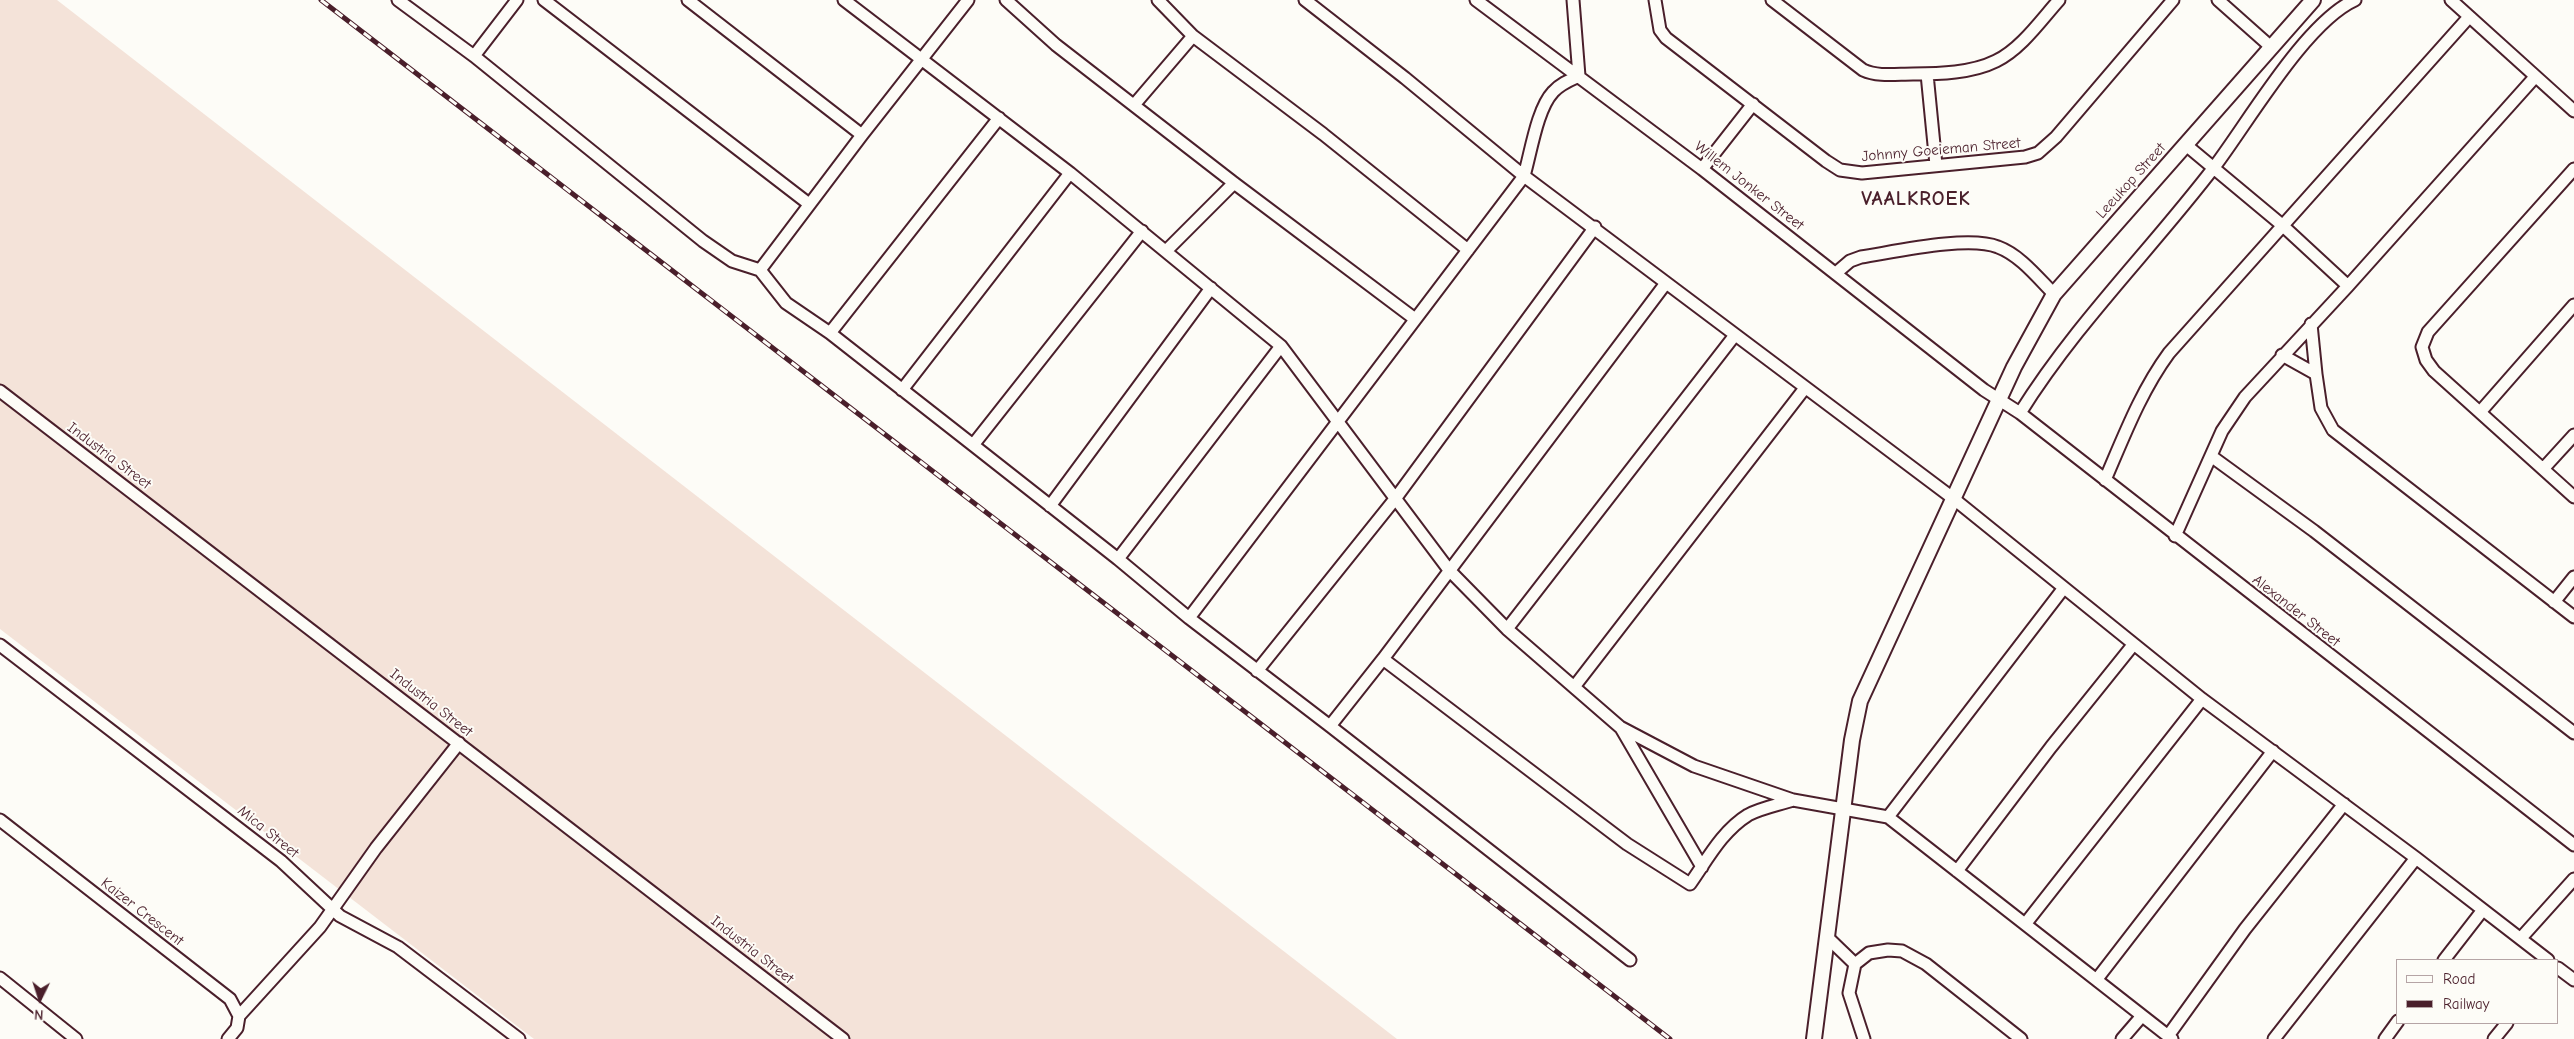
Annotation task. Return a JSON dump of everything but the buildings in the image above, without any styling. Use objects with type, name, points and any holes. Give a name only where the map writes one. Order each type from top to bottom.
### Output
[{"type":"street","points":[[398,0],[474,56],[710,246],[732,261],[760,270],[786,303],[830,333],[1118,559],[1189,618],[1630,960]]},
{"type":"street","points":[[474,56],[517,0]]},
{"type":"street","points":[[544,0],[809,204]]},
{"type":"street","points":[[688,0],[862,135]]},
{"type":"street","points":[[760,270],[862,135],[968,0]]},
{"type":"street","points":[[1006,0],[1056,44],[1234,183],[1416,319]]},
{"type":"street","points":[[1158,0],[1193,36],[1323,134],[1468,250]]},
{"type":"street","points":[[1305,0],[1405,78],[1524,176],[1954,499],[2063,589],[2202,699],[2416,858],[2482,911],[2522,938],[2547,959]]},
{"type":"street","name":"Willem Jonker Street","points":[[1476,0],[1489,6],[1702,169],[2000,401]]},
{"type":"street","points":[[1189,618],[1524,176],[1543,108],[1550,96],[1560,85],[1579,76],[1573,0]]},
{"type":"street","name":"Johnny Goeieman Street","points":[[1654,0],[1660,30],[1666,38],[1840,170],[1862,173],[2025,157],[2038,153],[2056,137],[2173,0]]},
{"type":"street","points":[[1772,0],[1863,70],[1880,74],[1927,74],[1977,68],[1997,61],[2014,48],[2059,0]]},
{"type":"street","points":[[2218,0],[2271,47]]},
{"type":"street","name":"Leeukop Street","points":[[1814,1039],[1854,722],[1860,701],[2030,336],[2054,294],[2313,0]]},
{"type":"street","points":[[2020,413],[2060,352],[2214,168],[2300,49],[2332,14],[2355,0]]},
{"type":"street","points":[[2451,0],[2574,111]]},
{"type":"street","points":[[850,2],[1070,173],[1281,346],[1301,370],[1337,424],[1449,570],[1507,629],[1620,726],[1694,766],[1793,800],[1888,817],[2026,923],[2097,979],[2141,1017],[2170,1038],[2245,929],[2344,804]]},
{"type":"street","points":[[2106,480],[2137,406],[2161,363],[2469,17]]},
{"type":"street","points":[[1134,104],[1193,36]]},
{"type":"street","points":[[1927,74],[1936,165]]},
{"type":"street","points":[[2175,536],[2222,430],[2233,413],[2282,355],[2348,286],[2535,77]]},
{"type":"street","points":[[1702,169],[1753,104]]},
{"type":"street","points":[[830,333],[999,118]]},
{"type":"street","points":[[2186,145],[2282,225],[2348,286]]},
{"type":"street","points":[[2574,169],[2423,340],[2422,352],[2434,371],[2481,411],[2574,497]]},
{"type":"street","points":[[902,390],[1070,173]]},
{"type":"street","points":[[1166,251],[1234,183]]},
{"type":"street","points":[[1258,671],[1395,500],[1595,228]]},
{"type":"street","points":[[973,445],[1142,231]]},
{"type":"street","points":[[1836,274],[1850,261],[1860,257],[1962,244],[1988,244],[2007,251],[2054,294]]},
{"type":"street","points":[[1330,726],[1383,659],[1666,283]]},
{"type":"street","points":[[1050,506],[1211,288]]},
{"type":"street","points":[[2481,411],[2574,305]]},
{"type":"street","points":[[2310,324],[2321,408],[2333,430],[2574,617]]},
{"type":"street","points":[[1507,629],[1735,335]]},
{"type":"street","points":[[1118,559],[1281,346]]},
{"type":"street","points":[[2282,355],[2316,374]]},
{"type":"street","points":[[1574,686],[1805,388]]},
{"type":"street","name":"Industria Street","points":[[0,391],[843,1039]]},
{"type":"street","name":"Alexander Street","points":[[2000,401],[2020,413],[2175,536],[2574,845]]},
{"type":"street","points":[[2543,469],[2574,435]]},
{"type":"street","points":[[2211,456],[2314,531],[2574,733]]},
{"type":"street","points":[[2554,602],[2574,576]]},
{"type":"street","points":[[1888,817],[2063,589]]},
{"type":"street","name":"Mica Street","points":[[0,645],[281,861],[346,920],[376,933],[398,947],[519,1039]]},
{"type":"street","points":[[1957,871],[2133,645]]},
{"type":"street","points":[[1383,659],[1554,790],[1658,864],[1690,884],[1735,824],[1750,814],[1793,800]]},
{"type":"street","points":[[2026,923],[2202,699]]},
{"type":"street","points":[[1620,726],[1702,867]]},
{"type":"street","points":[[228,1039],[237,1028],[240,1016],[283,966],[311,938],[376,848],[458,743]]},
{"type":"street","points":[[2097,979],[2273,751]]},
{"type":"street","name":"Kaizer Crescent","points":[[0,820],[230,1000],[240,1016]]},
{"type":"street","points":[[2274,1039],[2416,858]]},
{"type":"street","points":[[2522,938],[2574,880]]},
{"type":"street","points":[[2445,959],[2482,911]]},
{"type":"street","points":[[1827,937],[1855,964]]},
{"type":"street","points":[[1864,1039],[1849,993],[1855,964],[1869,953],[1883,950],[1902,951],[1926,964],[2021,1039]]},
{"type":"street","points":[[2559,969],[2574,980]]},
{"type":"street","points":[[0,978],[76,1039]]},
{"type":"street","points":[[2122,1039],[2141,1017]]},
{"type":"street","points":[[2384,1039],[2396,1024]]},
{"type":"street","points":[[2496,1038],[2506,1024]]},
{"type":"shaded area","points":[[0,0],[57,0],[1397,1039],[534,1039],[0,629]]},
{"type":"railway","points":[[321,0],[1670,1039]]},
{"type":"district","name":"VAALKROEK","points":[[1916,199]]}]
